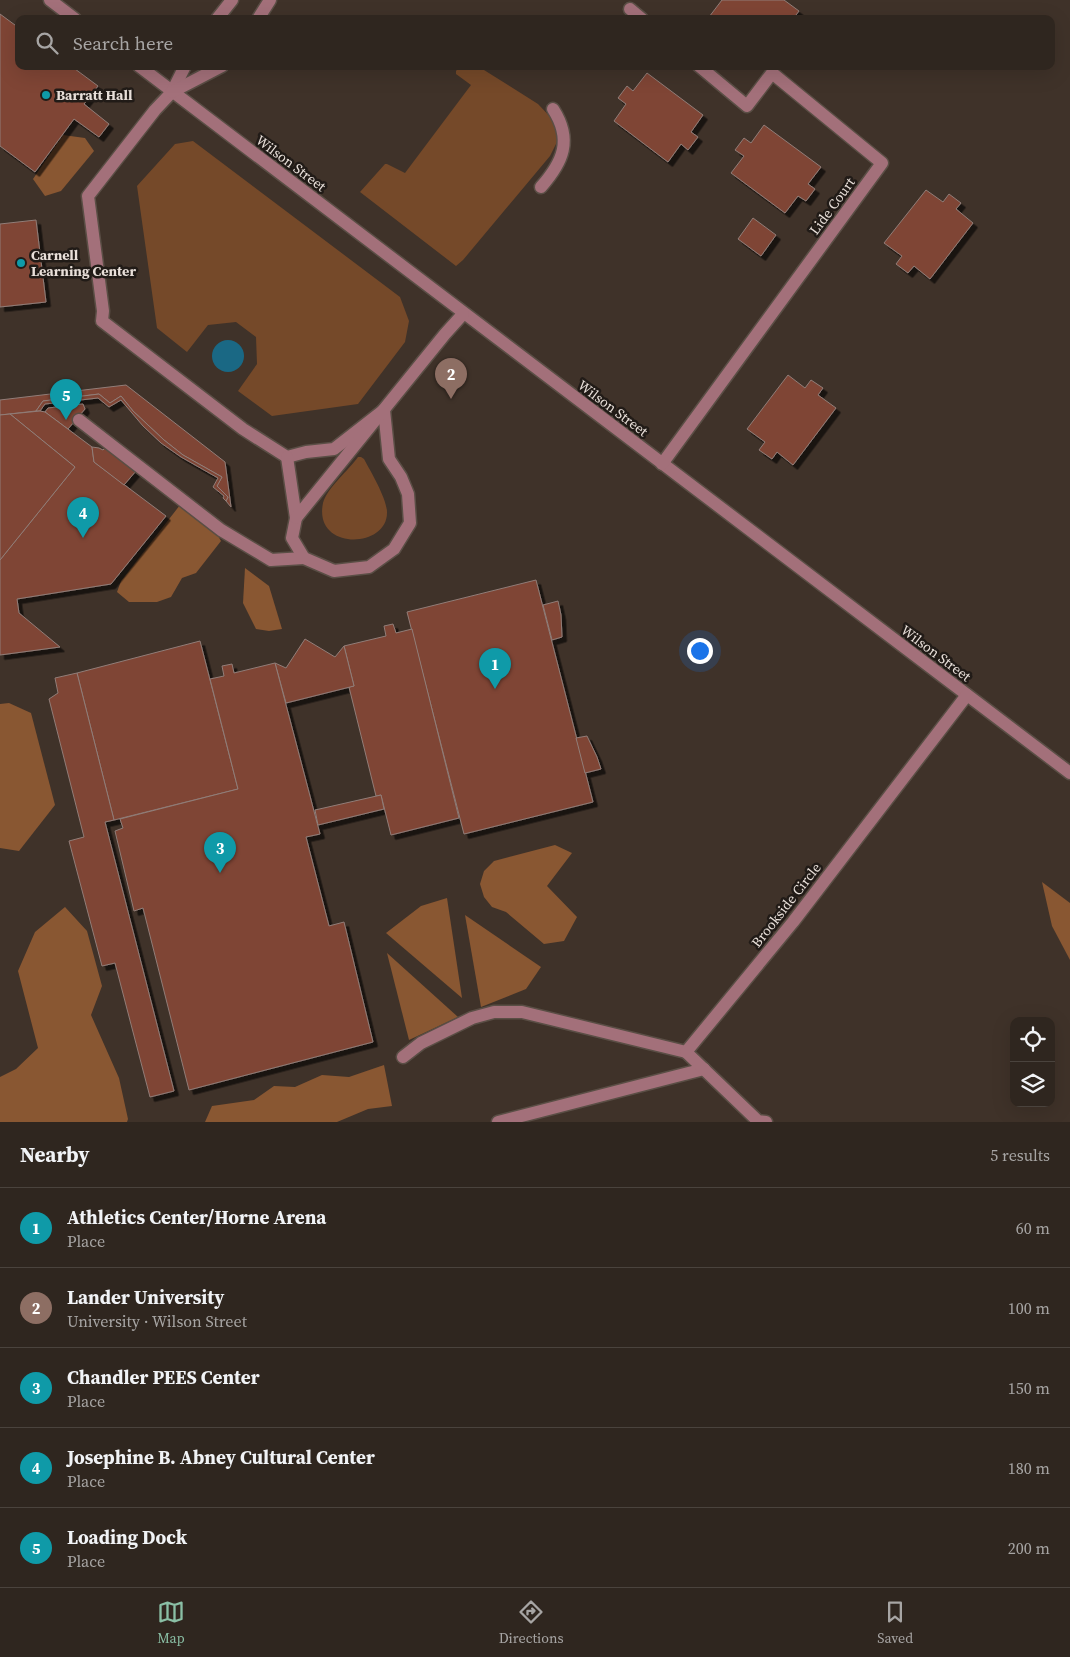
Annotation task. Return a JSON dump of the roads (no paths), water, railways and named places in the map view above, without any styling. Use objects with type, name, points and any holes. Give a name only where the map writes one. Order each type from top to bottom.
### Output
[{"type":"street","points":[[50,0],[70,15]]},
{"type":"street","points":[[220,15],[232,0]]},
{"type":"street","points":[[261,15],[270,0]]},
{"type":"street","points":[[630,9],[637,15]]},
{"type":"street","name":"Wilson Street","points":[[144,70],[1070,773]]},
{"type":"street","points":[[183,70],[172,92],[155,110],[88,196],[103,311],[102,321],[242,429],[287,457],[334,448],[384,410]]},
{"type":"street","points":[[172,92],[214,70]]},
{"type":"street","name":"Lide Court","points":[[662,464],[882,163],[772,73],[747,106],[704,70]]},
{"type":"street","points":[[541,187],[554,173],[562,157],[564,138],[561,122],[553,110]]},
{"type":"street","points":[[296,518],[463,314]]},
{"type":"street","points":[[79,420],[221,530],[271,560],[304,558],[334,571],[369,567],[394,549],[410,523],[408,494],[401,477],[389,459],[384,410]]},
{"type":"street","points":[[287,457],[296,518],[292,538],[304,558]]},
{"type":"street","name":"Brookside Circle","points":[[686,1052],[798,915],[966,695]]},
{"type":"street","points":[[403,1057],[422,1043],[472,1018],[494,1012],[522,1012],[686,1052],[761,1122]]},
{"type":"street","points":[[498,1122],[704,1069]]},
{"type":"water","points":[[228,340],[234,341],[239,345],[243,350],[243,362],[239,367],[234,371],[228,372],[222,371],[217,367],[213,362],[212,356],[213,350],[217,345],[222,341]]},
{"type":"place","name":"Barratt Hall","points":[[46,95]]},
{"type":"place","name":"Carnell Learning Center","points":[[21,263]]},
{"type":"place","name":"Lander University","points":[[451,399]]},
{"type":"place","name":"Loading Dock","points":[[66,420]]},
{"type":"place","name":"Josephine B. Abney Cultural Center","points":[[83,538]]},
{"type":"place","name":"Athletics Center/Horne Arena","points":[[495,689]]},
{"type":"place","name":"Chandler PEES Center","points":[[220,873]]}]
